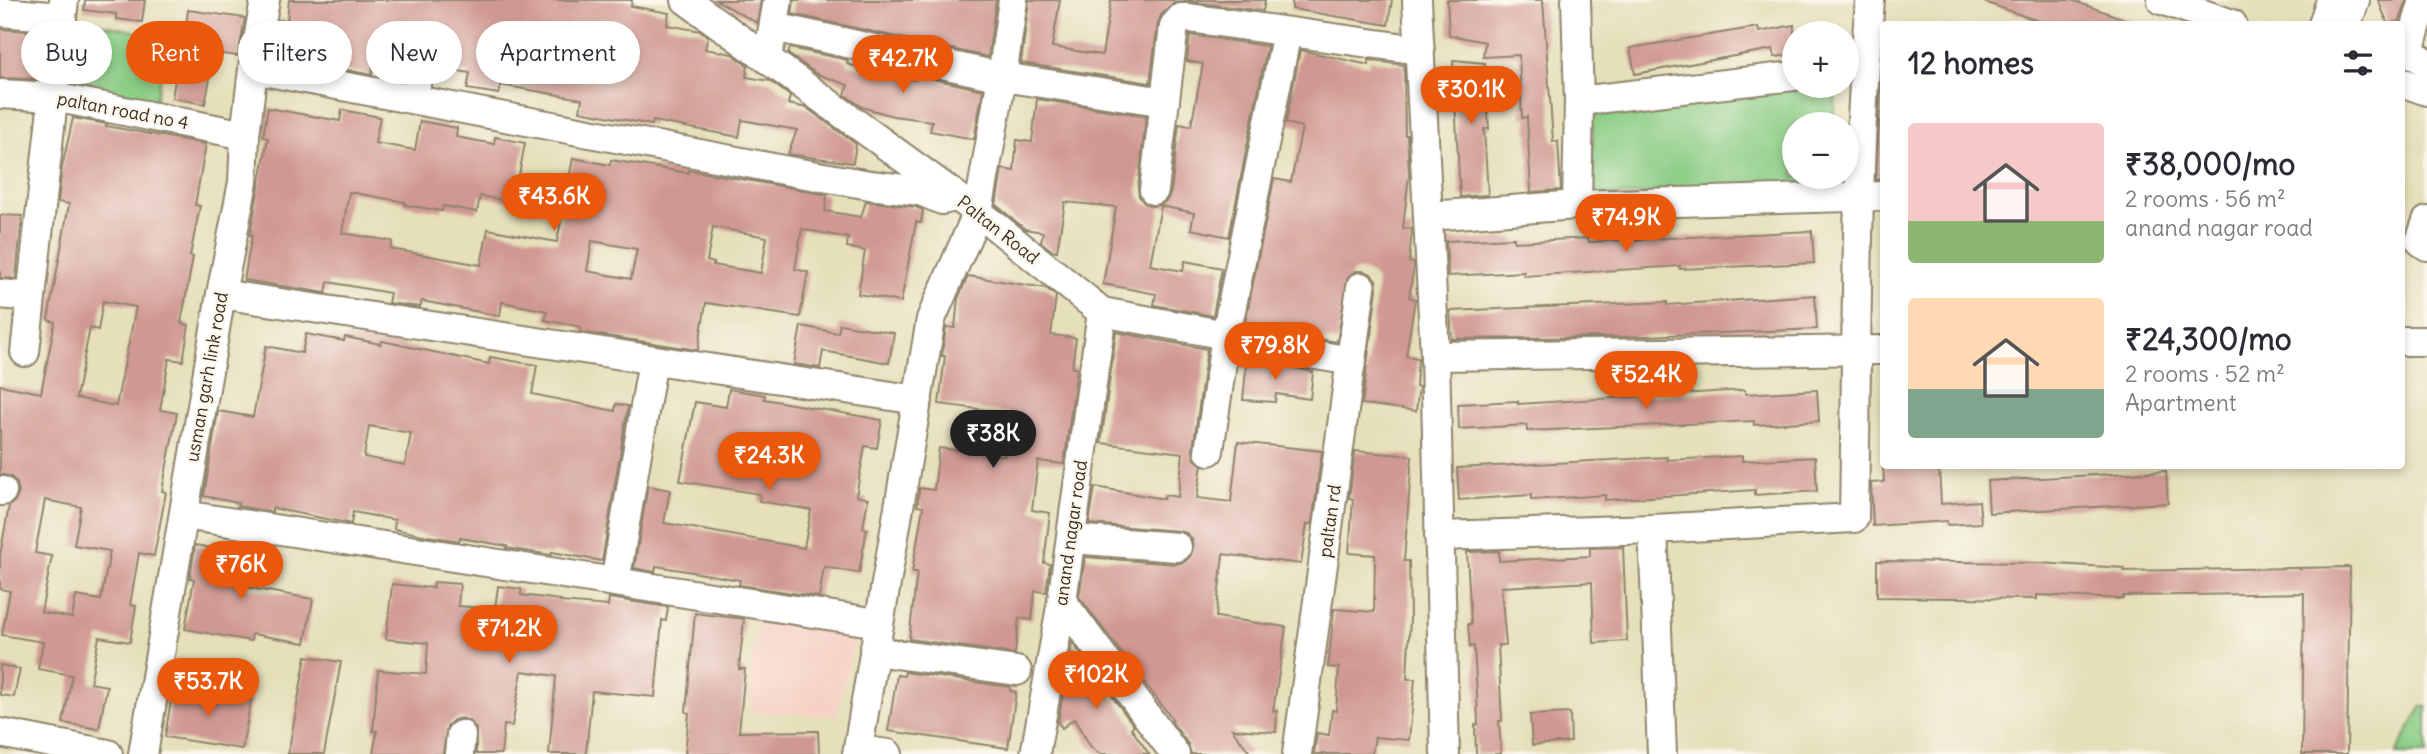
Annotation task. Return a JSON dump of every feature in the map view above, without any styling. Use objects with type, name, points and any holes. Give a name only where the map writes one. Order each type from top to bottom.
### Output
[{"type":"street","name":"usman garh link road","points":[[261,21],[265,0]]},
{"type":"street","name":"Paltan Road","points":[[686,0],[967,205],[1102,312],[1226,335],[1279,349],[1352,361]]},
{"type":"street","points":[[888,754],[857,752],[878,622],[931,319],[967,205],[1002,76],[1013,0]]},
{"type":"street","points":[[1417,0],[1436,356],[1445,754]]},
{"type":"street","points":[[1576,0],[1579,101],[1577,205]]},
{"type":"street","points":[[1439,536],[1854,519],[1870,350],[1871,197],[1864,70],[1870,0]]},
{"type":"street","points":[[2162,0],[2214,21]]},
{"type":"street","points":[[2324,21],[2331,0]]},
{"type":"street","points":[[2348,21],[2355,0]]},
{"type":"street","points":[[2424,0],[2409,51],[2427,63]]},
{"type":"street","points":[[0,12],[63,8],[25,352]]},
{"type":"street","points":[[767,58],[776,13],[1002,76],[1165,102]]},
{"type":"street","points":[[1153,190],[1174,26],[1181,18],[1420,51]]},
{"type":"street","points":[[1209,451],[1226,335],[1287,32]]},
{"type":"street","points":[[1579,101],[1782,77]]},
{"type":"street","points":[[2405,83],[2427,91]]},
{"type":"street","name":"usman garh link road","points":[[143,754],[221,295],[243,182],[251,84]]},
{"type":"street","points":[[334,84],[794,172],[920,191],[942,200],[967,205]]},
{"type":"street","points":[[414,99],[416,84]]},
{"type":"street","name":"paltan road no 4","points":[[0,94],[54,97],[245,135]]},
{"type":"street","points":[[1429,216],[1577,205],[1871,197]]},
{"type":"street","points":[[2427,221],[2420,241],[2427,246]]},
{"type":"street","name":"paltan rd","points":[[1297,754],[1360,287]]},
{"type":"street","points":[[0,294],[31,297]]},
{"type":"street","points":[[221,295],[918,400]]},
{"type":"street","name":"anand nagar road","points":[[1035,754],[1062,601],[1102,312]]},
{"type":"street","points":[[2405,341],[2427,341]]},
{"type":"street","points":[[1436,356],[1870,350]]},
{"type":"street","points":[[615,582],[653,360]]},
{"type":"street","points":[[184,515],[878,622]]},
{"type":"street","points":[[1653,529],[1662,754]]},
{"type":"street","points":[[1071,539],[1177,547]]},
{"type":"street","points":[[1062,601],[1175,754]]},
{"type":"street","points":[[874,651],[1017,671]]},
{"type":"street","points":[[0,733],[108,754]]},
{"type":"shaded area","points":[[759,612],[856,633],[837,716],[750,712],[752,653]]},
{"type":"green space","points":[[112,27],[126,29],[126,84],[159,84],[154,106],[81,95],[83,84],[112,84]]},
{"type":"green space","points":[[1782,89],[1782,98],[1835,98],[1835,112],[1782,112],[1782,189],[1831,189],[1594,196],[1592,115]]},
{"type":"green space","points":[[2421,707],[2427,707],[2427,754],[2396,754]]},
{"type":"building","points":[[85,0],[145,0],[142,21],[116,19],[116,14],[84,10]]},
{"type":"building","points":[[289,0],[632,0],[631,6],[669,13],[667,25],[701,31],[708,36],[705,49],[732,54],[748,66],[746,77],[770,81],[790,96],[788,104],[807,108],[856,144],[853,163],[788,154],[797,130],[742,120],[739,137],[653,121],[652,125],[580,111],[582,99],[501,85],[499,94],[467,89],[470,73],[462,72],[462,21],[366,21],[366,74],[352,71],[352,21],[287,21]]},
{"type":"building","points":[[716,0],[761,0],[757,23]]},
{"type":"building","points":[[794,0],[996,0],[988,57],[792,14]]},
{"type":"building","points":[[1029,0],[1060,0],[1052,47],[1102,55],[1111,0],[1265,0],[1263,11],[1191,2],[1174,3],[1161,15],[1158,23],[1150,83],[1021,63]]},
{"type":"building","points":[[1292,0],[1392,0],[1388,25],[1292,9]]},
{"type":"building","points":[[1447,0],[1543,0],[1553,141],[1558,141],[1561,190],[1531,192],[1527,117],[1522,118],[1519,55],[1483,57],[1485,42],[1449,35]]},
{"type":"building","points":[[2071,0],[2130,21],[2038,21],[1984,2]]},
{"type":"building","points":[[2378,0],[2407,0],[2400,21],[2387,21]]},
{"type":"building","points":[[188,10],[245,18],[244,21],[238,21],[238,56],[224,54],[224,21],[187,21]]},
{"type":"building","points":[[1758,27],[1759,32],[1782,27],[1782,56],[1775,57],[1773,49],[1635,74],[1630,48]]},
{"type":"building","points":[[0,29],[21,31],[21,79],[0,78]]},
{"type":"building","points":[[1190,35],[1267,46],[1229,237],[1191,229],[1194,213],[1161,206],[1150,265],[1183,271],[1185,261],[1222,268],[1213,316],[1154,305],[1156,294],[1103,284],[1116,207],[1065,202],[1057,251],[1041,242],[1043,232],[1025,229],[996,205],[1002,169],[1014,171],[1017,140],[1032,142],[1037,99],[1146,116],[1139,196],[1144,203],[1151,206],[1160,205],[1167,200],[1171,192],[1179,124],[1191,126],[1203,64],[1187,61]]},
{"type":"building","points":[[790,48],[848,60],[847,64],[896,78],[915,80],[915,75],[983,90],[974,139],[930,131],[932,121],[893,116],[862,107],[845,95],[848,85],[817,74],[788,54]]},
{"type":"building","points":[[1300,50],[1369,65],[1369,60],[1404,65],[1405,135],[1409,175],[1403,228],[1412,229],[1409,262],[1414,263],[1414,266],[1409,297],[1415,299],[1406,356],[1418,358],[1416,411],[1362,404],[1377,289],[1376,280],[1371,274],[1355,271],[1348,277],[1337,342],[1282,333],[1245,323],[1274,179],[1291,182],[1302,127],[1286,123]]},
{"type":"building","points":[[1453,60],[1485,63],[1489,129],[1484,129],[1488,195],[1460,197]]},
{"type":"building","points":[[174,84],[209,84],[205,104],[172,98]]},
{"type":"building","points":[[1880,100],[1880,179],[1876,180]]},
{"type":"building","points":[[268,108],[340,121],[342,110],[380,117],[375,143],[415,150],[420,121],[457,128],[456,137],[494,144],[495,137],[525,143],[514,202],[480,196],[477,212],[443,206],[442,211],[349,192],[342,233],[392,241],[391,249],[481,265],[488,229],[557,242],[573,158],[610,165],[611,160],[688,173],[689,170],[809,191],[827,195],[825,211],[861,217],[866,201],[923,210],[921,223],[916,222],[901,302],[858,294],[865,251],[847,247],[848,238],[802,229],[795,269],[808,272],[800,317],[706,303],[698,350],[580,332],[581,327],[545,320],[547,311],[502,302],[500,316],[422,301],[420,307],[388,303],[390,293],[328,282],[326,293],[244,280],[268,138],[263,137]],"holes":[[[713,227],[767,237],[761,273],[713,265],[714,263],[707,261]],[[592,241],[637,249],[631,279],[587,271]]]},
{"type":"building","points":[[73,118],[206,144],[195,205],[200,206],[190,256],[193,257],[181,323],[189,325],[183,361],[169,359],[160,410],[177,413],[162,491],[166,492],[154,556],[139,553],[130,605],[136,606],[130,642],[99,637],[90,683],[107,686],[99,729],[63,723],[72,675],[38,669],[43,642],[2,635],[10,591],[0,589],[0,555],[9,506],[16,500],[19,492],[17,483],[11,477],[0,474],[0,385],[41,393],[55,322],[48,320],[69,204],[58,202],[62,167]],"holes":[[[103,301],[136,307],[116,406],[76,398],[90,328],[98,330]],[[45,500],[81,507],[74,545],[110,551],[101,600],[76,596],[72,618],[41,612],[52,556],[35,553]]]},
{"type":"building","points":[[0,215],[22,216],[16,279],[0,278]]},
{"type":"building","points":[[1812,231],[1814,263],[1680,269],[1680,266],[1524,276],[1524,272],[1448,276],[1446,241],[1514,238],[1514,242],[1588,238],[1589,242]]},
{"type":"building","points":[[968,276],[1046,288],[1056,296],[1051,335],[1076,338],[1072,368],[1077,368],[1064,464],[1038,461],[1032,510],[1050,513],[1044,563],[1050,564],[1046,592],[1035,591],[1032,620],[1019,618],[1015,654],[909,639],[917,572],[912,572],[923,507],[917,506],[919,488],[934,490],[939,448],[1005,456],[1010,413],[939,404],[946,327],[955,328],[958,298]]},
{"type":"building","points":[[1815,295],[1817,329],[1621,337],[1452,339],[1450,311],[1667,302],[1667,305]]},
{"type":"building","points":[[840,324],[894,333],[889,363],[823,351],[820,368],[794,364],[801,326],[838,333]]},
{"type":"building","points":[[1116,332],[1207,349],[1193,449],[1194,458],[1202,465],[1197,498],[1231,502],[1238,442],[1322,451],[1312,524],[1307,524],[1301,564],[1223,554],[1216,617],[1286,627],[1273,711],[1277,711],[1276,732],[1232,729],[1251,754],[1191,754],[1188,744],[1171,721],[1173,720],[1079,597],[1085,557],[1176,564],[1190,557],[1193,549],[1192,539],[1179,531],[1089,524],[1095,487],[1164,499],[1165,495],[1178,497],[1183,453],[1101,443]]},
{"type":"building","points":[[306,334],[344,341],[345,337],[381,344],[382,341],[489,364],[490,357],[537,365],[532,394],[615,411],[616,404],[628,406],[602,561],[552,552],[551,555],[506,548],[507,546],[460,538],[459,541],[428,536],[394,529],[395,520],[353,512],[351,524],[272,508],[272,512],[237,506],[238,503],[204,496],[218,411],[253,417],[266,346],[302,353]],"holes":[[[369,426],[411,433],[405,465],[364,457]]]},
{"type":"building","points":[[1247,358],[1313,372],[1310,399],[1276,394],[1275,402],[1243,400]]},
{"type":"building","points":[[729,389],[765,395],[764,399],[882,420],[877,448],[865,446],[856,496],[868,499],[863,528],[867,529],[859,573],[824,567],[819,597],[739,585],[740,580],[656,566],[655,572],[634,568],[648,486],[670,490],[664,523],[804,548],[811,510],[759,501],[760,494],[680,481],[695,402],[726,407]]},
{"type":"building","points":[[1745,390],[1745,394],[1817,390],[1819,421],[1754,425],[1754,421],[1527,431],[1527,425],[1459,429],[1458,404],[1518,401],[1518,404]]},
{"type":"building","points":[[1355,451],[1412,456],[1404,561],[1409,561],[1407,679],[1415,679],[1409,740],[1375,737],[1372,754],[1314,754],[1317,733],[1329,735],[1332,710],[1336,711],[1339,668],[1328,667],[1334,609],[1374,612],[1375,555],[1349,553],[1353,499],[1349,498]]},
{"type":"building","points":[[1742,456],[1742,461],[1815,457],[1817,491],[1755,495],[1755,490],[1605,500],[1605,495],[1531,500],[1531,495],[1459,500],[1457,468],[1667,457],[1667,460]]},
{"type":"building","points":[[1883,469],[1939,469],[1941,504],[1979,501],[1981,523],[1947,525],[1947,521],[1873,526],[1871,483],[1884,482]]},
{"type":"building","points":[[2166,471],[2168,503],[1989,513],[1987,481]]},
{"type":"building","points":[[195,545],[251,555],[245,587],[313,599],[305,643],[252,634],[251,641],[185,629],[194,579],[190,578]]},
{"type":"building","points":[[1623,547],[1627,641],[1594,643],[1592,582],[1501,587],[1506,645],[1498,645],[1501,754],[1476,754],[1477,695],[1474,646],[1470,647],[1468,624],[1471,624],[1467,552],[1499,551],[1499,561],[1590,556],[1590,548]]},
{"type":"building","points":[[1877,561],[2038,563],[2125,568],[2124,571],[2350,567],[2347,754],[2302,754],[2304,593],[2123,596],[2123,599],[2037,595],[2037,599],[1877,597]]},
{"type":"building","points":[[434,582],[460,584],[458,606],[495,609],[498,586],[521,589],[521,595],[561,600],[560,602],[608,606],[609,598],[668,607],[666,621],[662,620],[655,697],[592,691],[586,754],[549,754],[556,676],[522,671],[512,726],[504,725],[501,754],[476,754],[476,729],[471,722],[462,718],[447,726],[443,754],[373,754],[377,731],[373,731],[378,670],[426,674],[428,643],[386,639],[392,584],[433,588]]},
{"type":"building","points":[[695,613],[744,619],[739,669],[745,669],[739,732],[818,731],[819,754],[685,754]]},
{"type":"building","points":[[1072,642],[1134,726],[1131,728],[1149,754],[1100,754],[1091,747],[1074,719],[1062,728],[1058,722]]},
{"type":"building","points":[[306,656],[341,662],[324,754],[288,754]]},
{"type":"building","points":[[0,665],[20,669],[14,697],[0,695]]},
{"type":"building","points":[[905,672],[1010,687],[1010,691],[1016,692],[1008,748],[888,731],[897,675],[904,676]]},
{"type":"building","points":[[173,688],[251,700],[242,749],[165,737]]},
{"type":"building","points":[[1570,713],[1571,742],[1532,745],[1530,715]]}]
